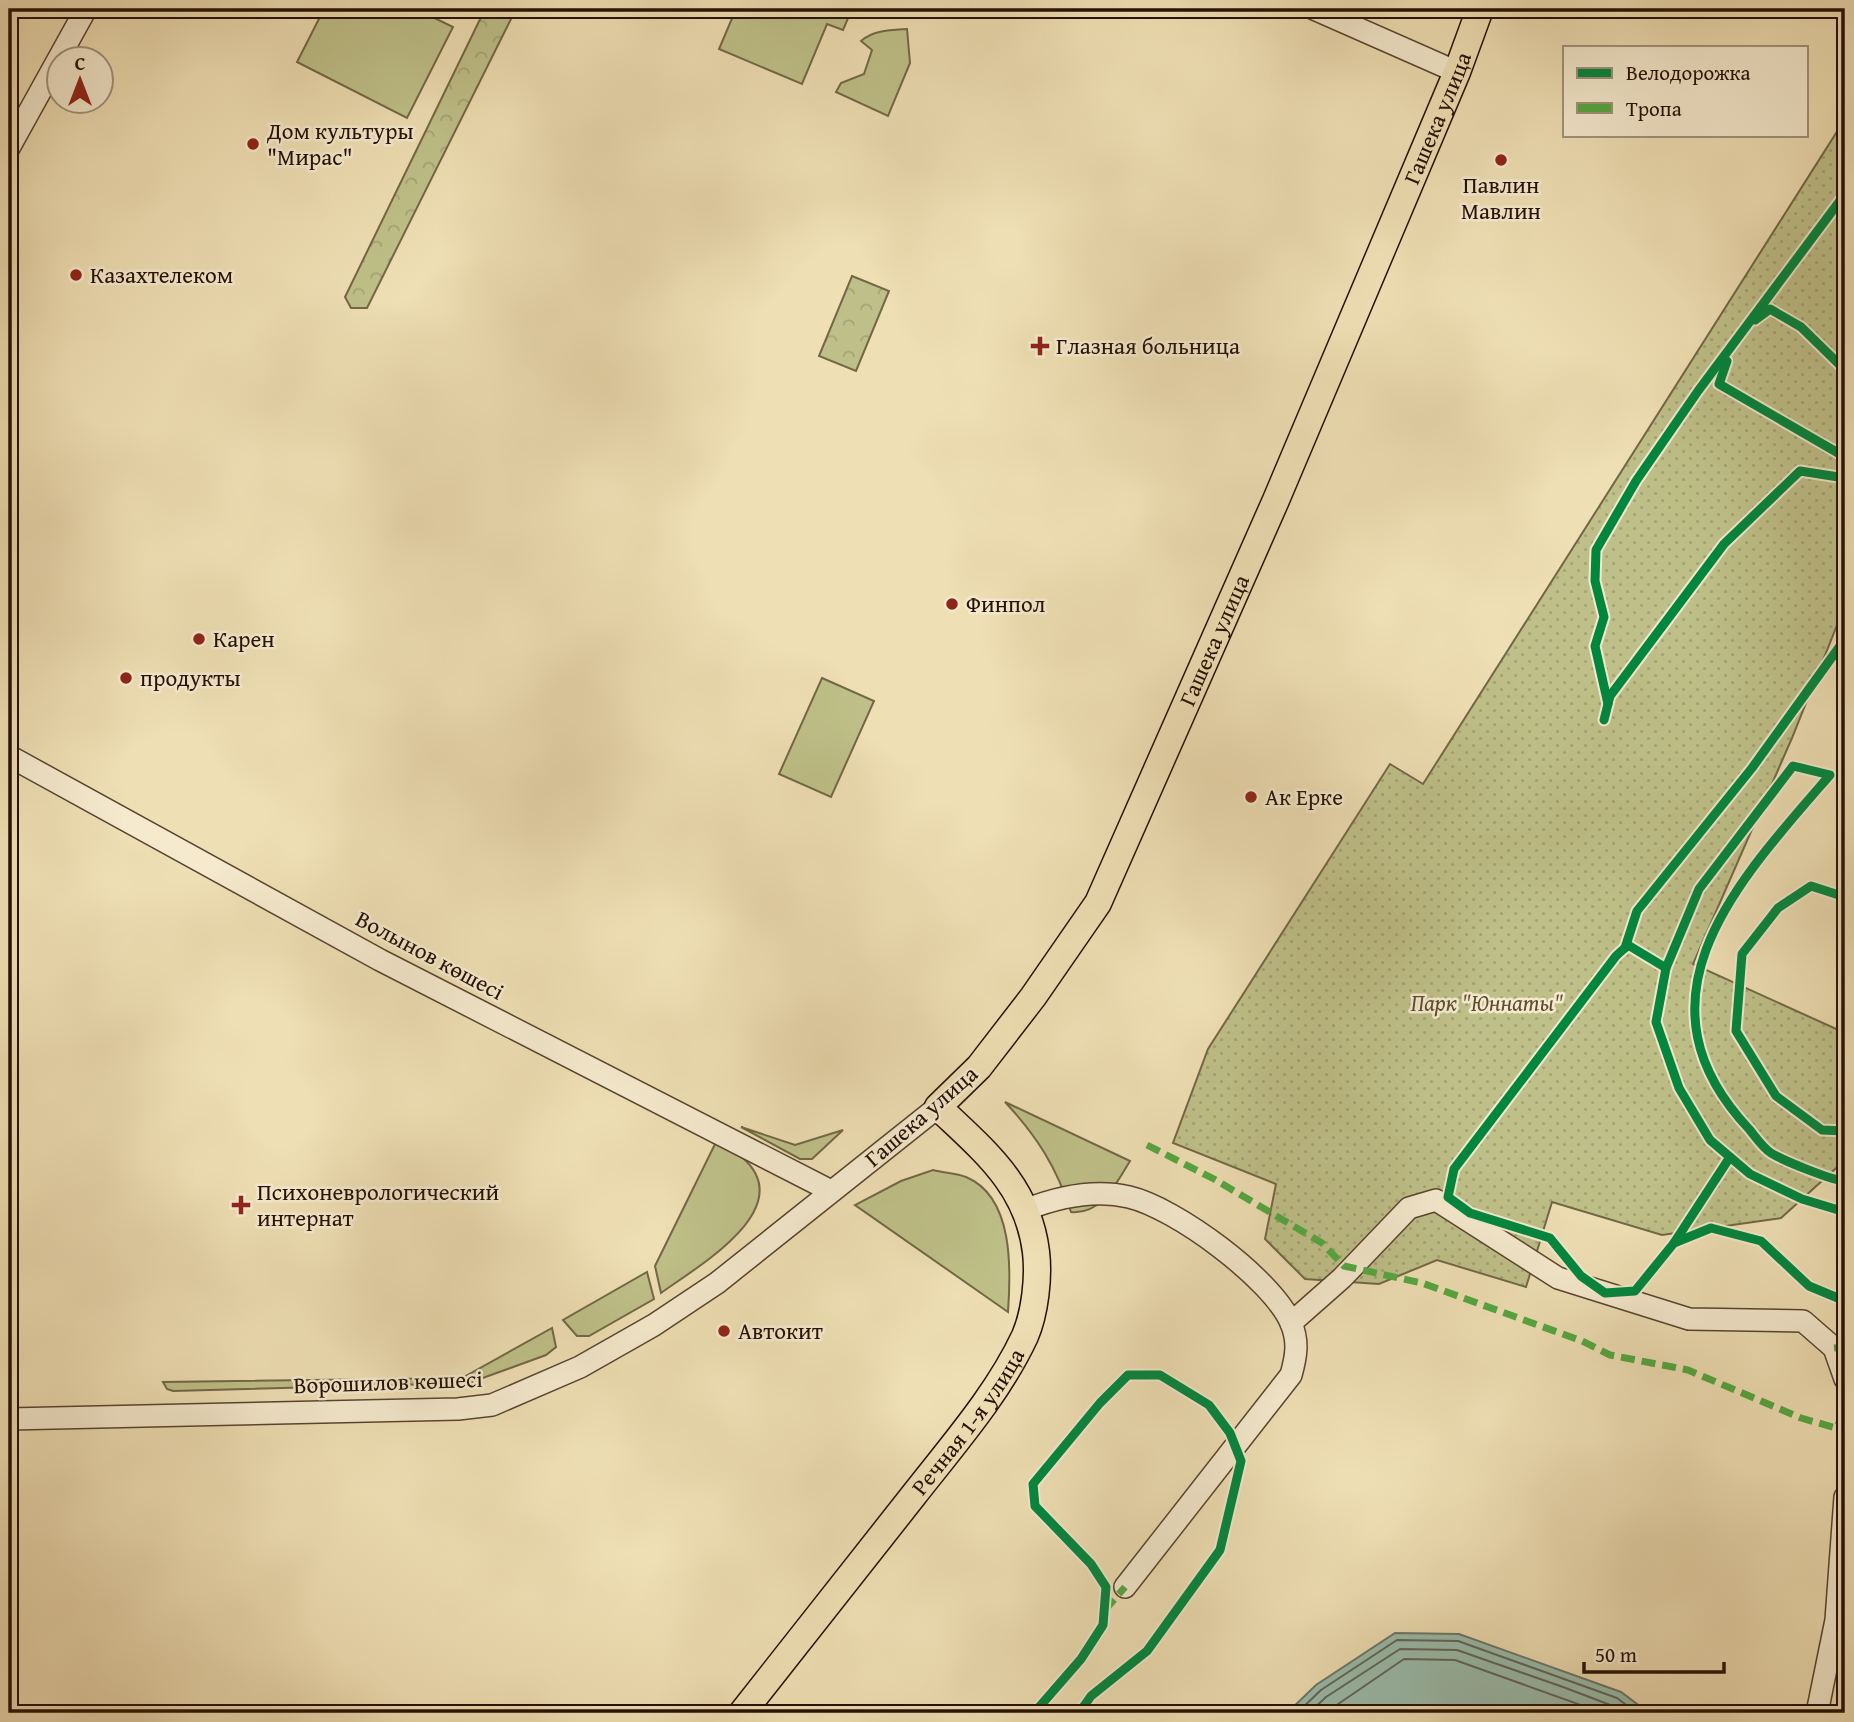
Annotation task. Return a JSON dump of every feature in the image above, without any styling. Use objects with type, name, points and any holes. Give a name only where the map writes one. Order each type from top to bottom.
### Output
[{"type":"main road","name":"Гашека улица","points":[[937,1107],[979,1066],[1033,997],[1098,903],[1271,513],[1457,72],[1479,9]]},
{"type":"main road","name":"Речная 1-я улица","points":[[742,1713],[944,1456],[1008,1368],[1026,1334],[1035,1296],[1036,1252],[1025,1210],[1012,1181],[937,1107]]},
{"type":"street","points":[[9,148],[86,9]]},
{"type":"street","points":[[1314,9],[1457,72]]},
{"type":"street","name":"Волынов көшесі","points":[[9,756],[380,960],[831,1191]]},
{"type":"street","name":"Гашека улица","points":[[831,1191],[937,1107]]},
{"type":"street","name":"Ворошилов көшесі","points":[[9,1419],[492,1405],[580,1367],[654,1325],[717,1283],[831,1191]]},
{"type":"street","points":[[1025,1210],[1058,1197],[1092,1194],[1130,1197],[1182,1221],[1222,1248],[1269,1294],[1291,1323],[1298,1351],[1291,1376],[1125,1587]]},
{"type":"street","points":[[1291,1323],[1342,1278],[1409,1208],[1436,1200],[1558,1279],[1689,1319],[1803,1321],[1834,1348],[1845,1380]]},
{"type":"street","points":[[1817,1713],[1836,1620],[1845,1497]]},
{"type":"green space","points":[[324,9],[416,9],[453,27],[407,118],[297,62]]},
{"type":"green space","points":[[485,9],[516,9],[367,308],[351,308],[345,297]]},
{"type":"green space","points":[[736,9],[852,9],[843,30],[827,24],[802,84],[719,49]]},
{"type":"green space","points":[[907,29],[910,63],[888,116],[836,92],[841,83],[864,74],[872,50],[861,41],[877,33]]},
{"type":"green space","name":"Парк \"Юннаты\"","points":[[1845,119],[1845,605],[1792,738],[1693,964],[1845,1033],[1845,1160],[1781,1218],[1662,1235],[1552,1202],[1526,1287],[1437,1260],[1379,1284],[1305,1279],[1265,1239],[1276,1184],[1173,1143],[1208,1049],[1390,764],[1423,784]]},
{"type":"green space","points":[[852,276],[889,291],[856,371],[819,356]]},
{"type":"green space","points":[[822,678],[874,701],[831,797],[779,774]]},
{"type":"green space","points":[[1005,1102],[1130,1161],[1099,1203],[1082,1212],[1071,1212],[1045,1153]]},
{"type":"green space","points":[[741,1127],[795,1145],[843,1130],[812,1159],[800,1159]]},
{"type":"green space","points":[[717,1140],[743,1158],[757,1177],[759,1197],[751,1217],[736,1235],[717,1253],[661,1293],[655,1266]]},
{"type":"green space","points":[[933,1170],[966,1177],[982,1187],[993,1201],[1001,1217],[1009,1256],[1008,1312],[855,1205],[901,1181]]},
{"type":"green space","points":[[647,1272],[654,1299],[589,1336],[577,1336],[563,1320]]},
{"type":"green space","points":[[552,1328],[556,1347],[546,1355],[469,1383],[173,1391],[167,1389],[163,1382],[462,1378]]},
{"type":"water","points":[[1395,1633],[1459,1634],[1621,1692],[1649,1713],[1287,1713],[1316,1685]]},
{"type":"marked path","points":[[1147,1145],[1214,1179],[1322,1243],[1344,1266],[1422,1283],[1582,1341],[1610,1355],[1688,1370],[1801,1418],[1836,1428],[1845,1413]]},
{"type":"marked path","points":[[1834,1348],[1845,1347]]},
{"type":"marked path","points":[[1105,1610],[1125,1587]]},
{"type":"cycle path","points":[[1608,704],[1595,646],[1604,617],[1595,581],[1596,550],[1636,481],[1698,391],[1845,194]]},
{"type":"cycle path","points":[[1755,320],[1770,309],[1801,327],[1845,370]]},
{"type":"cycle path","points":[[1727,361],[1719,384],[1845,457]]},
{"type":"cycle path","points":[[1604,720],[1610,696],[1724,544],[1800,471],[1845,478]]},
{"type":"cycle path","points":[[1625,948],[1637,911],[1752,768],[1845,639]]},
{"type":"cycle path","points":[[1845,1181],[1796,1165],[1765,1148],[1713,1081],[1697,1033],[1696,987],[1709,943],[1732,899],[1761,857],[1830,775],[1793,766],[1699,889],[1666,968],[1656,1022],[1679,1088],[1710,1140],[1750,1174],[1802,1199],[1845,1212]]},
{"type":"cycle path","points":[[1845,897],[1811,886],[1778,908],[1742,954],[1736,1031],[1776,1096],[1822,1130],[1845,1131]]},
{"type":"cycle path","points":[[1666,968],[1628,945],[1616,956],[1454,1169],[1448,1197],[1470,1213],[1550,1238],[1581,1276],[1605,1293],[1635,1291],[1674,1243],[1711,1228],[1761,1241],[1809,1286],[1845,1301]]},
{"type":"cycle path","points":[[1674,1243],[1730,1157]]},
{"type":"cycle path","points":[[1034,1713],[1081,1659],[1103,1625],[1106,1587],[1091,1564],[1035,1506],[1033,1484],[1100,1403],[1128,1375],[1160,1375],[1209,1405],[1230,1433],[1241,1461],[1220,1550],[1147,1651],[1091,1696],[1079,1713]]},
{"type":"place","name":"Дом культуры \"Мирас\"","points":[[253,144]]},
{"type":"place","name":"Павлин Мавлин","points":[[1501,160]]},
{"type":"place","name":"Казахтелеком","points":[[76,275]]},
{"type":"place","name":"Глазная больница","points":[[1040,346]]},
{"type":"place","name":"Финпол","points":[[952,604]]},
{"type":"place","name":"Карен","points":[[199,639]]},
{"type":"place","name":"продукты","points":[[126,678]]},
{"type":"place","name":"Ак Ерке","points":[[1251,797]]},
{"type":"place","name":"Психоневрологический интернат","points":[[241,1205]]},
{"type":"place","name":"Автокит","points":[[724,1331]]}]
